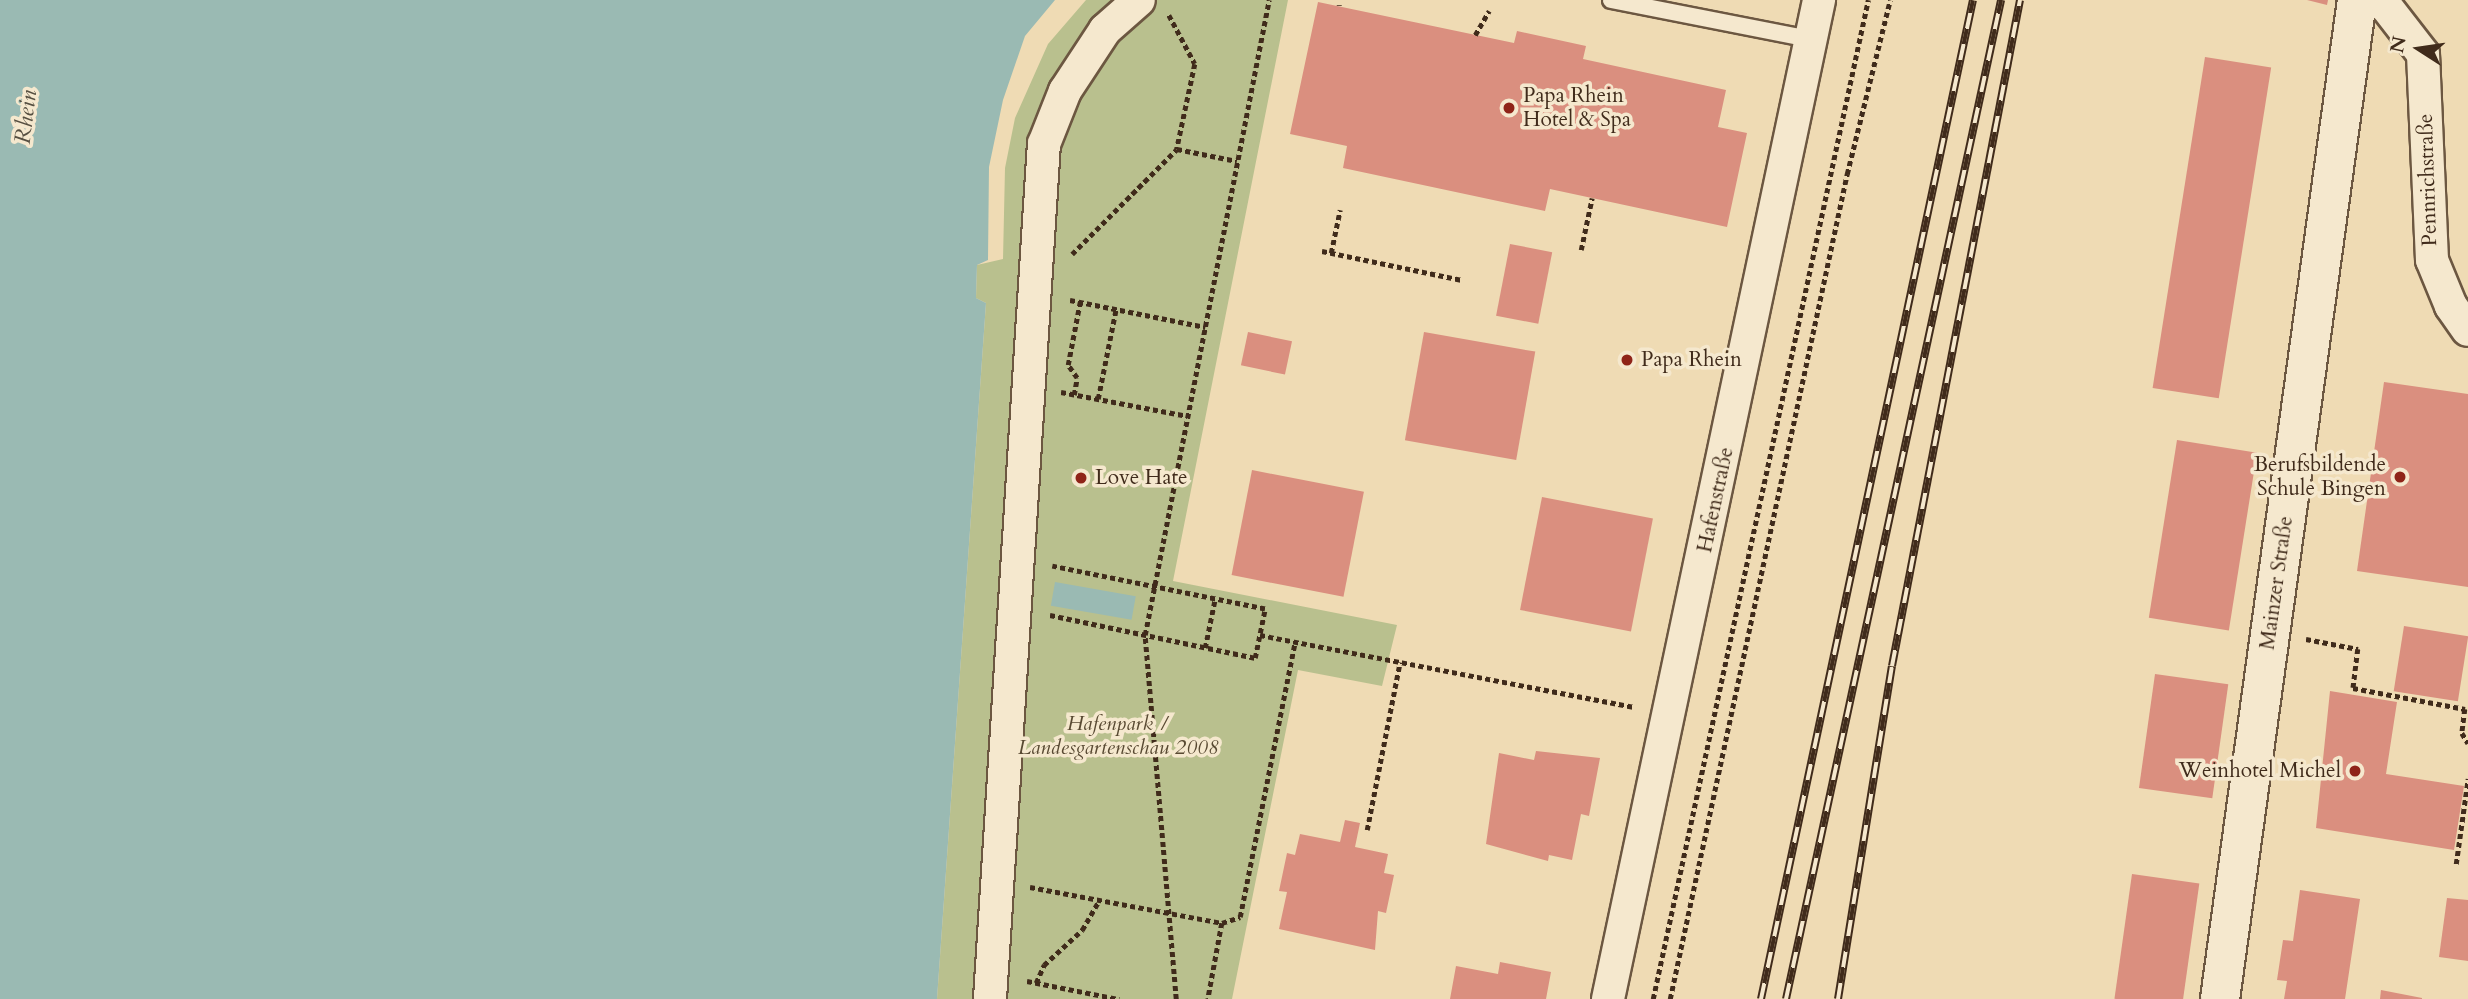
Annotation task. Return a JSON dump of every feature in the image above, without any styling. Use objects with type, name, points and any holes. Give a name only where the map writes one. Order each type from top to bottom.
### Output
[{"type":"main road","name":"Mainzer Straße","points":[[2220,999],[2357,0]]},
{"type":"street","name":"Hafenstraße","points":[[1608,999],[1671,714],[1819,0]]},
{"type":"street","name":"Pennrichstraße","points":[[2373,0],[2385,5],[2423,54],[2432,260],[2451,306],[2468,330]]},
{"type":"street","points":[[991,987],[1044,144],[1065,91],[1105,30],[1153,5]]},
{"type":"lane","points":[[1611,0],[1810,39]]},
{"type":"path","points":[[1176,999],[1145,635],[1269,0]]},
{"type":"path","points":[[1653,999],[1868,0]]},
{"type":"path","points":[[1670,999],[1841,201],[1890,0]]},
{"type":"path","points":[[1033,293],[1177,149],[1195,64],[1153,5]]},
{"type":"path","points":[[1475,35],[1489,10]]},
{"type":"path","points":[[1177,149],[1237,161]]},
{"type":"path","points":[[1581,250],[1592,198]]},
{"type":"path","points":[[1331,253],[1340,210]]},
{"type":"path","points":[[1322,251],[1462,280]]},
{"type":"path","points":[[1033,293],[1205,327]]},
{"type":"path","points":[[1074,395],[1077,379],[1068,365],[1080,302]]},
{"type":"path","points":[[1098,399],[1116,309]]},
{"type":"path","points":[[1027,386],[1188,416]]},
{"type":"path","points":[[1015,608],[1255,658],[1265,609],[1017,559]]},
{"type":"path","points":[[1205,648],[1215,599]]},
{"type":"path","points":[[1260,635],[1713,722]]},
{"type":"path","points":[[998,881],[1222,923],[1240,917],[1295,642]]},
{"type":"path","points":[[2331,644],[2358,649],[2353,688],[2465,709],[2462,733],[2468,743]]},
{"type":"path","points":[[1367,830],[1401,662]]},
{"type":"path","points":[[2456,864],[2468,779]]},
{"type":"path","points":[[1036,983],[1044,965],[1082,930],[1099,901]]},
{"type":"path","points":[[1209,999],[1222,923]]},
{"type":"path","points":[[991,987],[1036,983],[1119,999]]},
{"type":"green space","name":"Hafenpark / Landesgartenschau 2008","points":[[1086,0],[1288,0],[1173,581],[1397,625],[1382,686],[1298,670],[1232,999],[937,999],[986,303],[976,298],[977,265],[1003,259],[1005,168],[1015,118],[1048,44]]},
{"type":"water","name":"Rhein","points":[[0,0],[1055,0],[1025,36],[1003,100],[989,167],[988,260],[977,265],[976,298],[986,303],[937,999],[0,999]]},
{"type":"water","points":[[1055,582],[1136,596],[1132,620],[1051,606]]},
{"type":"building","points":[[2307,0],[2328,0],[2327,5]]},
{"type":"building","name":"Papa Rhein Hotel & Spa","points":[[1318,2],[1514,43],[1517,31],[1586,46],[1583,59],[1726,90],[1718,127],[1747,133],[1727,227],[1550,189],[1545,211],[1343,168],[1347,146],[1290,134]]},
{"type":"building","points":[[2205,57],[2271,67],[2219,398],[2153,388]]},
{"type":"building","points":[[1510,244],[1552,252],[1538,324],[1496,316]]},
{"type":"building","points":[[1248,332],[1292,341],[1285,375],[1241,365]]},
{"type":"building","points":[[1424,332],[1535,352],[1516,460],[1405,440]]},
{"type":"building","points":[[2384,382],[2468,394],[2468,587],[2357,571]]},
{"type":"building","points":[[2177,440],[2257,453],[2229,630],[2149,618]]},
{"type":"building","points":[[1252,470],[1364,492],[1343,597],[1232,575]]},
{"type":"building","points":[[1542,497],[1653,519],[1631,631],[1520,610]]},
{"type":"building","points":[[2404,626],[2468,636],[2458,701],[2394,691]]},
{"type":"building","points":[[2155,674],[2228,684],[2212,798],[2139,788]]},
{"type":"building","name":"Weinhotel Michel","points":[[2330,691],[2397,702],[2386,774],[2464,786],[2454,850],[2316,828]]},
{"type":"building","points":[[1536,751],[1600,758],[1589,816],[1581,814],[1572,860],[1549,855],[1548,861],[1486,844],[1499,753],[1534,760]]},
{"type":"building","points":[[1345,820],[1360,823],[1355,847],[1388,854],[1384,873],[1394,875],[1386,913],[1378,911],[1375,950],[1279,929],[1287,892],[1279,891],[1287,853],[1295,855],[1300,834],[1340,842]]},
{"type":"building","points":[[2132,874],[2199,883],[2183,999],[2114,999]]},
{"type":"building","points":[[2300,890],[2360,899],[2345,999],[2284,999],[2287,981],[2277,980],[2283,940],[2293,941]]},
{"type":"building","points":[[2447,898],[2468,900],[2468,961],[2439,957]]},
{"type":"building","points":[[1500,962],[1551,972],[1546,999],[1450,999],[1456,966],[1498,974]]},
{"type":"building","points":[[2381,990],[2422,998],[2422,999],[2380,999]]},
{"type":"railway","points":[[1761,999],[1973,0]]},
{"type":"railway","points":[[1786,999],[2001,0]]},
{"type":"railway","points":[[1838,999],[1892,666],[2020,0]]},
{"type":"place","name":"Papa Rhein Hotel & Spa","points":[[1509,108]]},
{"type":"place","name":"Papa Rhein","points":[[1627,360]]},
{"type":"place","name":"Berufsbildende Schule Bingen","points":[[2400,477]]},
{"type":"place","name":"Love Hate","points":[[1081,478]]},
{"type":"place","name":"Weinhotel Michel","points":[[2355,771]]}]
